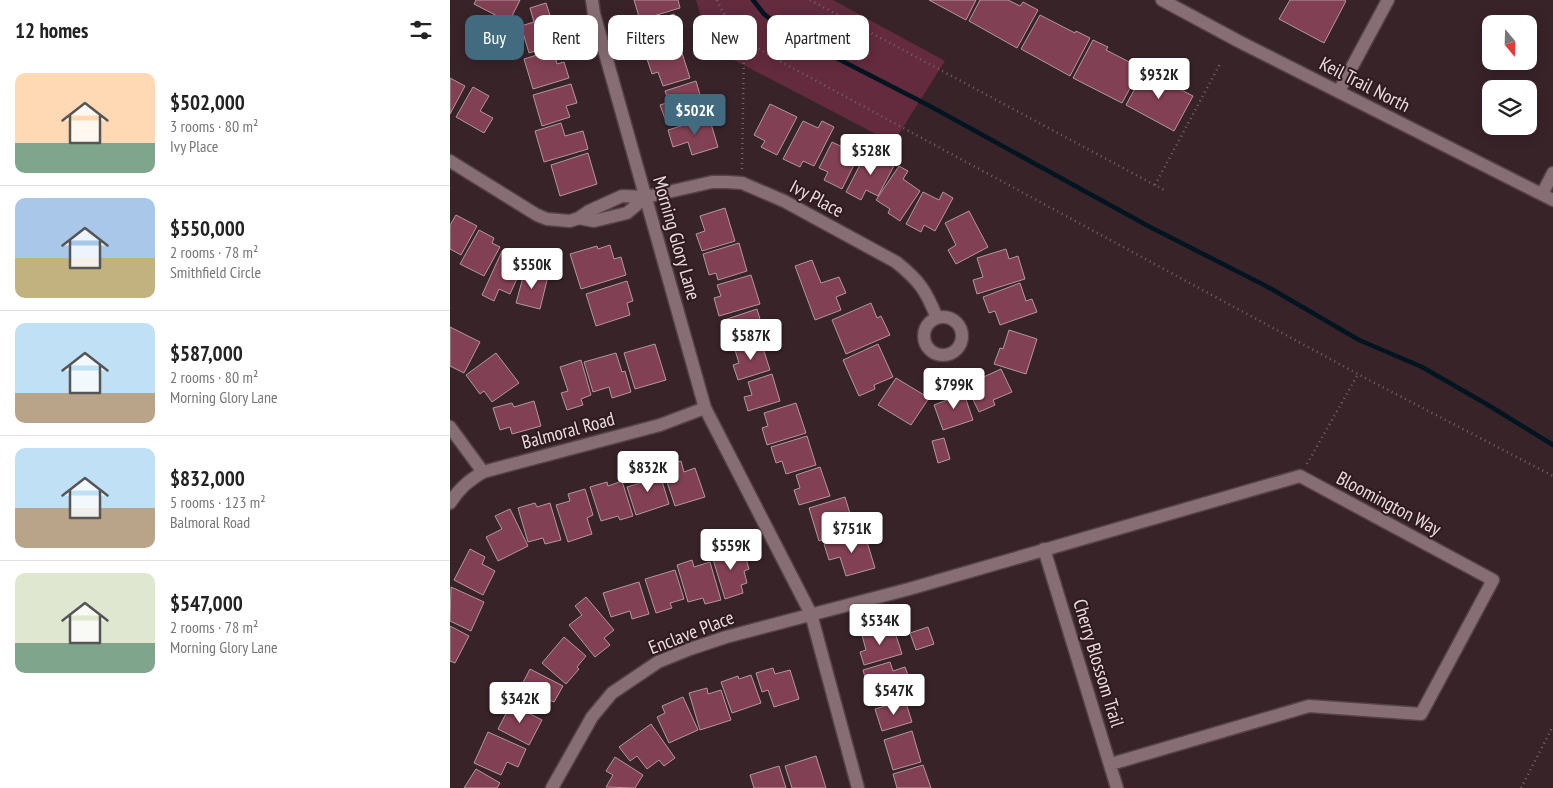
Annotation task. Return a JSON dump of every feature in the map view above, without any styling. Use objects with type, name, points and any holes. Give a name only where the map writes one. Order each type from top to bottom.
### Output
[{"type":"street","name":"Morning Glory Lane","points":[[592,0],[594,14],[705,408],[811,614],[858,788]]},
{"type":"street","name":"Keil Trail North","points":[[1162,0],[1240,42],[1547,197]]},
{"type":"street","points":[[1339,91],[1388,0]]},
{"type":"street","points":[[450,161],[537,215],[547,219],[560,221],[579,218],[594,221],[627,214],[646,197]]},
{"type":"street","points":[[1547,197],[1553,173]]},
{"type":"street","name":"Ivy Place","points":[[646,197],[712,182],[742,183],[784,201],[896,262],[923,287],[937,318]]},
{"type":"street","name":"Balmoral Road","points":[[450,503],[468,481],[483,472],[660,425],[705,408]]},
{"type":"street","points":[[450,427],[483,472]]},
{"type":"street","points":[[811,614],[909,589],[1300,476]]},
{"type":"street","name":"Bloomington Way","points":[[1111,764],[1310,706],[1421,714],[1493,580],[1300,476]]},
{"type":"street","name":"Cherry Blossom Trail","points":[[1044,549],[1117,788]]},
{"type":"street","name":"Enclave Place","points":[[552,788],[592,718],[612,693],[635,676],[658,662],[690,649],[726,637],[811,614]]},
{"type":"path","points":[[717,0],[725,15]]},
{"type":"path","points":[[810,0],[1164,190]]},
{"type":"path","points":[[757,48],[1358,374],[1553,476]]},
{"type":"path","points":[[742,183],[744,60]]},
{"type":"path","points":[[1155,185],[1221,62]]},
{"type":"path","points":[[1300,476],[1358,374]]},
{"type":"path","points":[[1521,788],[1553,726]]},
{"type":"shaded area","points":[[696,0],[833,0],[861,15],[767,15],[767,60],[869,60],[869,20],[945,61],[893,143],[734,60],[757,60],[757,15],[701,15]]},
{"type":"building","points":[[476,0],[520,0],[512,15],[495,15],[474,4]]},
{"type":"building","points":[[634,0],[678,0],[680,8],[657,15],[638,15]]},
{"type":"building","points":[[929,0],[976,0],[966,20]]},
{"type":"building","points":[[980,0],[1008,0],[1020,6],[1023,2],[1038,10],[1017,48],[969,21]]},
{"type":"building","points":[[1290,0],[1346,1],[1324,43],[1279,19]]},
{"type":"building","points":[[546,3],[550,15],[534,15],[534,22],[530,8]]},
{"type":"building","points":[[1040,15],[1075,33],[1076,31],[1090,38],[1070,76],[1021,49]]},
{"type":"building","points":[[534,22],[534,51],[529,53],[524,36],[524,25]]},
{"type":"building","points":[[1093,40],[1108,47],[1106,50],[1141,68],[1122,103],[1073,78]]},
{"type":"building","points":[[534,56],[534,60],[556,60],[557,64],[564,62],[569,78],[533,89],[524,59]]},
{"type":"building","points":[[683,56],[690,78],[663,86],[658,72],[652,74],[647,60],[683,60]]},
{"type":"building","points":[[1146,68],[1160,75],[1158,78],[1193,96],[1174,131],[1126,105]]},
{"type":"building","points":[[450,78],[465,86],[450,114]]},
{"type":"building","points":[[696,81],[705,112],[667,124],[660,105],[669,102],[665,91]]},
{"type":"building","points":[[571,84],[577,103],[566,106],[570,117],[542,126],[533,95]]},
{"type":"building","points":[[473,87],[489,96],[480,111],[493,118],[484,133],[456,117]]},
{"type":"building","points":[[770,104],[797,117],[777,155],[761,147],[765,141],[754,135]]},
{"type":"building","points":[[709,117],[718,147],[692,155],[688,142],[673,147],[668,130]]},
{"type":"building","points":[[803,121],[818,128],[822,121],[834,127],[814,166],[803,161],[800,167],[783,159]]},
{"type":"building","points":[[561,123],[565,136],[583,131],[588,149],[544,162],[535,131]]},
{"type":"building","points":[[832,142],[859,155],[842,189],[824,180],[828,172],[819,168]]},
{"type":"building","points":[[588,153],[597,184],[560,196],[551,165]]},
{"type":"building","points":[[866,153],[879,160],[883,153],[897,160],[878,196],[866,190],[861,200],[846,192]]},
{"type":"building","points":[[899,166],[908,171],[903,179],[920,191],[900,221],[888,213],[890,209],[876,200]]},
{"type":"building","points":[[923,192],[939,200],[943,192],[953,198],[935,231],[924,225],[921,232],[906,224]]},
{"type":"building","points":[[725,208],[735,241],[702,251],[696,234],[705,231],[700,216]]},
{"type":"building","points":[[969,211],[988,247],[956,264],[948,250],[956,245],[945,223]]},
{"type":"building","points":[[456,215],[477,226],[461,255],[450,249],[450,225]]},
{"type":"building","points":[[479,230],[494,238],[492,243],[500,247],[484,276],[460,264]]},
{"type":"building","points":[[739,243],[747,271],[718,280],[716,273],[709,275],[703,254]]},
{"type":"building","points":[[610,245],[614,259],[621,257],[626,275],[581,289],[570,254],[597,246],[598,249]]},
{"type":"building","points":[[1006,249],[1009,259],[1018,256],[1025,279],[977,294],[973,280],[983,277],[977,258]]},
{"type":"building","points":[[502,251],[525,261],[510,294],[499,289],[494,301],[482,295]]},
{"type":"building","points":[[812,260],[821,283],[839,277],[846,293],[836,297],[841,310],[815,320],[795,266]]},
{"type":"building","points":[[525,270],[548,276],[540,309],[516,303]]},
{"type":"building","points":[[751,275],[760,304],[719,316],[714,298],[721,296],[717,285]]},
{"type":"building","points":[[627,281],[633,301],[627,303],[630,315],[596,326],[586,294]]},
{"type":"building","points":[[1020,283],[1026,301],[1032,299],[1037,312],[1000,325],[995,311],[989,313],[983,297]]},
{"type":"building","points":[[871,303],[877,318],[881,316],[890,335],[846,354],[832,320]]},
{"type":"building","points":[[757,309],[762,326],[770,323],[774,334],[737,345],[734,337],[727,339],[721,321]]},
{"type":"building","points":[[450,327],[480,342],[464,373],[450,366]]},
{"type":"building","points":[[1009,330],[1037,339],[1026,374],[994,364],[1000,348],[1003,349]]},
{"type":"building","points":[[761,342],[770,370],[738,380],[733,365],[739,363],[735,350]]},
{"type":"building","points":[[655,344],[666,380],[635,389],[624,353]]},
{"type":"building","points":[[878,344],[893,377],[874,385],[875,389],[859,396],[843,360]]},
{"type":"building","points":[[496,353],[519,383],[492,402],[484,391],[480,394],[466,375]]},
{"type":"building","points":[[616,353],[622,372],[625,371],[631,392],[612,398],[609,387],[593,392],[584,362]]},
{"type":"building","points":[[581,360],[591,395],[581,399],[583,405],[567,410],[561,393],[568,391],[560,367]]},
{"type":"building","points":[[1001,369],[1012,392],[993,400],[995,405],[979,412],[966,385]]},
{"type":"building","points":[[772,374],[780,401],[748,411],[744,397],[752,395],[748,382]]},
{"type":"building","points":[[896,378],[929,398],[911,425],[878,405]]},
{"type":"building","points":[[962,388],[973,420],[943,430],[934,405],[947,400],[945,394]]},
{"type":"building","points":[[534,401],[541,426],[512,434],[510,427],[500,430],[493,408],[512,403],[514,407]]},
{"type":"building","points":[[796,403],[806,433],[767,445],[762,428],[768,426],[764,413]]},
{"type":"building","points":[[807,436],[816,465],[786,474],[782,461],[776,463],[771,447]]},
{"type":"building","points":[[944,438],[950,459],[938,463],[932,441]]},
{"type":"building","points":[[681,461],[684,472],[695,468],[705,497],[675,506],[662,467]]},
{"type":"building","points":[[820,467],[830,496],[799,505],[794,490],[800,488],[796,475]]},
{"type":"building","points":[[658,468],[669,504],[636,515],[627,487],[644,482],[641,473]]},
{"type":"building","points":[[622,481],[633,516],[620,520],[618,516],[601,521],[590,487],[607,482],[608,486]]},
{"type":"building","points":[[585,489],[593,515],[587,518],[592,534],[568,542],[556,505],[570,501],[568,494]]},
{"type":"building","points":[[845,497],[855,530],[819,541],[809,508]]},
{"type":"building","points":[[535,503],[537,507],[550,503],[561,540],[545,544],[543,538],[528,542],[518,508]]},
{"type":"building","points":[[510,509],[528,546],[498,561],[486,537],[502,529],[495,516]]},
{"type":"building","points":[[864,532],[875,568],[846,576],[840,557],[829,560],[824,544]]},
{"type":"building","points":[[742,546],[749,569],[744,571],[747,583],[741,585],[743,593],[725,599],[712,556]]},
{"type":"building","points":[[470,549],[485,557],[482,564],[495,571],[483,595],[454,580]]},
{"type":"building","points":[[692,560],[694,567],[710,562],[721,600],[705,604],[703,598],[688,602],[677,565]]},
{"type":"building","points":[[675,570],[684,599],[670,603],[672,608],[656,613],[645,579]]},
{"type":"building","points":[[639,582],[649,614],[632,619],[630,611],[611,617],[603,593]]},
{"type":"building","points":[[451,587],[484,602],[471,631],[450,621]]},
{"type":"building","points":[[586,597],[614,630],[604,638],[610,645],[595,657],[569,625],[582,615],[575,606]]},
{"type":"building","points":[[450,626],[469,636],[455,663],[450,661]]},
{"type":"building","points":[[893,626],[902,654],[864,665],[860,652],[866,650],[862,635]]},
{"type":"building","points":[[928,627],[934,644],[916,650],[910,633]]},
{"type":"building","points":[[564,637],[586,656],[577,667],[579,669],[566,684],[542,663]]},
{"type":"building","points":[[890,662],[893,671],[905,667],[909,678],[897,682],[901,695],[877,702],[875,694],[870,695],[863,670]]},
{"type":"building","points":[[773,668],[775,674],[790,670],[799,699],[774,707],[768,690],[762,692],[756,673]]},
{"type":"building","points":[[530,669],[563,686],[554,702],[547,699],[540,712],[515,698]]},
{"type":"building","points":[[751,675],[761,703],[732,713],[721,682],[738,676],[739,679]]},
{"type":"building","points":[[707,688],[708,694],[721,690],[731,720],[700,730],[689,693]]},
{"type":"building","points":[[683,697],[698,730],[669,743],[657,717],[665,713],[662,706]]},
{"type":"building","points":[[905,700],[912,722],[882,731],[875,709]]},
{"type":"building","points":[[511,704],[542,720],[529,745],[498,729]]},
{"type":"building","points":[[651,724],[675,758],[664,766],[659,760],[647,769],[637,756],[630,761],[619,747]]},
{"type":"building","points":[[912,731],[921,762],[893,770],[884,740]]},
{"type":"building","points":[[488,732],[526,749],[518,767],[507,762],[501,775],[474,763]]},
{"type":"building","points":[[816,756],[826,788],[792,788],[785,766]]},
{"type":"building","points":[[615,757],[643,775],[635,788],[606,787],[613,775],[606,771]]},
{"type":"building","points":[[923,765],[931,788],[897,788],[893,774]]},
{"type":"building","points":[[779,766],[786,788],[754,788],[750,775]]},
{"type":"building","points":[[476,769],[500,783],[497,788],[464,788]]},
{"type":"waterway","points":[[753,0],[764,14],[783,29],[813,46],[928,105],[1150,227],[1268,287],[1359,340],[1422,367],[1553,445]]}]
